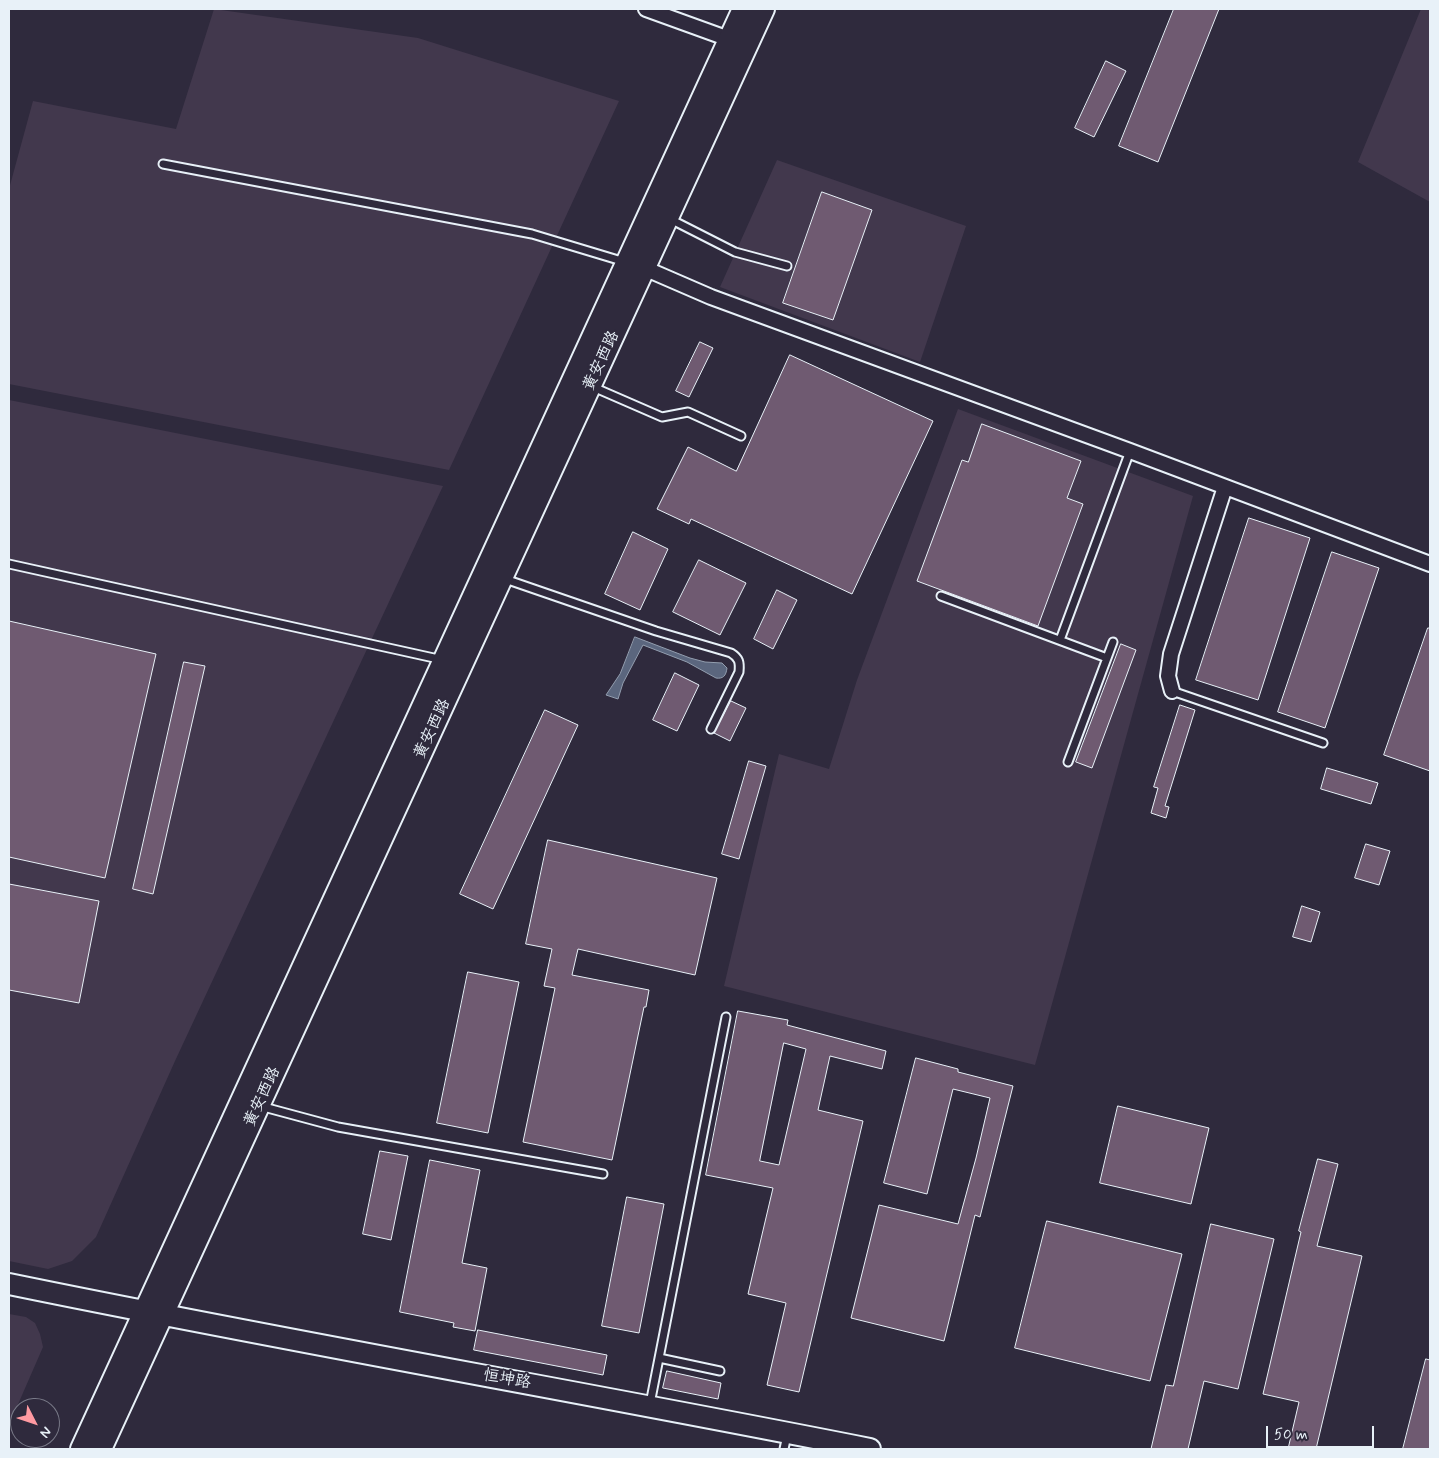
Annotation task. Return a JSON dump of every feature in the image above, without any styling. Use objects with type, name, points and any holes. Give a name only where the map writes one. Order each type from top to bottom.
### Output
[{"type":"street","points":[[646,9],[729,39]]},
{"type":"street","name":"黄安西路","points":[[81,1449],[154,1314],[259,1106],[502,578],[590,386],[635,265],[743,9]]},
{"type":"street","name":"黄安西路","points":[[101,1449],[154,1314],[443,660],[635,265],[668,218],[764,9]]},
{"type":"street","points":[[635,265],[711,297],[1430,564]]},
{"type":"street","points":[[1172,691],[1168,676],[1171,654],[1225,487]]},
{"type":"street","name":"恒坤路","points":[[9,1284],[154,1314],[650,1406],[786,1441],[870,1449]]},
{"type":"lane","points":[[163,164],[532,234],[635,265]]},
{"type":"lane","points":[[668,218],[735,252],[787,266]]},
{"type":"lane","points":[[590,386],[662,417],[688,412],[740,436]]},
{"type":"lane","points":[[1060,640],[1130,451]]},
{"type":"lane","points":[[9,564],[443,660]]},
{"type":"lane","points":[[502,578],[656,631],[737,656],[740,663],[739,672],[710,729]]},
{"type":"lane","points":[[941,596],[1107,658]]},
{"type":"lane","points":[[1068,762],[1113,642]]},
{"type":"lane","points":[[1172,691],[1323,743]]},
{"type":"lane","points":[[650,1406],[726,1017]]},
{"type":"lane","points":[[259,1106],[338,1127],[603,1174]]},
{"type":"lane","points":[[659,1358],[720,1371]]},
{"type":"shaded area","points":[[214,9],[418,38],[619,101],[449,470],[9,384],[9,189],[33,101],[176,129]]},
{"type":"shaded area","points":[[1421,9],[1430,9],[1430,202],[1358,162]]},
{"type":"shaded area","points":[[777,160],[966,226],[920,362],[720,287]]},
{"type":"shaded area","points":[[9,400],[443,486],[175,1061],[96,1237],[72,1261],[48,1269],[9,1261]]},
{"type":"shaded area","points":[[958,409],[1193,496],[1035,1065],[724,986],[779,754],[829,769],[857,680]]},
{"type":"shaded area","points":[[9,1314],[26,1317],[35,1323],[43,1347],[21,1398],[10,1398],[9,1425]]},
{"type":"water","points":[[635,637],[690,658],[705,662],[722,663],[727,668],[726,673],[721,678],[716,678],[687,662],[643,645],[623,683],[618,699],[606,695],[620,674]]},
{"type":"building","points":[[1174,9],[1219,9],[1158,162],[1119,146]]},
{"type":"building","points":[[1106,61],[1126,71],[1094,137],[1075,128]]},
{"type":"building","points":[[822,192],[872,210],[833,320],[783,303]]},
{"type":"building","points":[[700,342],[713,348],[689,397],[676,391]]},
{"type":"building","points":[[790,355],[933,421],[852,594],[691,519],[689,524],[657,509],[688,447],[736,471]]},
{"type":"building","points":[[982,424],[1081,461],[1067,498],[1083,504],[1038,626],[917,581],[962,460],[968,462]]},
{"type":"building","points":[[1249,518],[1310,538],[1258,700],[1196,680]]},
{"type":"building","points":[[633,532],[668,549],[640,610],[605,594]]},
{"type":"building","points":[[1332,552],[1379,568],[1325,728],[1278,712]]},
{"type":"building","points":[[699,560],[746,583],[720,635],[673,612]]},
{"type":"building","points":[[777,590],[797,600],[773,649],[754,639]]},
{"type":"building","points":[[9,621],[156,654],[105,878],[9,857]]},
{"type":"building","points":[[1428,628],[1430,628],[1430,771],[1384,755]]},
{"type":"building","points":[[1121,644],[1136,650],[1092,768],[1076,762]]},
{"type":"building","points":[[184,662],[205,666],[153,894],[133,889]]},
{"type":"building","points":[[675,673],[699,685],[677,731],[653,720]]},
{"type":"building","points":[[731,701],[746,708],[730,741],[714,733]]},
{"type":"building","points":[[1180,705],[1195,710],[1165,806],[1169,807],[1166,818],[1151,813],[1158,788],[1154,787]]},
{"type":"building","points":[[545,710],[578,725],[493,909],[460,894]]},
{"type":"building","points":[[749,761],[766,766],[739,859],[722,854]]},
{"type":"building","points":[[1327,768],[1378,783],[1371,804],[1321,789]]},
{"type":"building","points":[[548,840],[717,878],[695,975],[578,949],[572,975],[649,990],[612,1160],[523,1142],[555,988],[544,986],[552,949],[526,944]]},
{"type":"building","points":[[1366,844],[1390,851],[1379,885],[1355,878]]},
{"type":"building","points":[[9,884],[99,901],[79,1003],[9,990]]},
{"type":"building","points":[[1302,906],[1320,912],[1311,942],[1293,937]]},
{"type":"building","points":[[468,972],[519,982],[488,1133],[437,1123]]},
{"type":"building","points":[[738,1011],[788,1020],[787,1025],[886,1051],[882,1069],[830,1056],[818,1110],[863,1121],[799,1392],[767,1385],[786,1303],[748,1294],[773,1188],[706,1175]],"holes":[[[784,1043],[806,1049],[779,1165],[760,1161]]]},
{"type":"building","points":[[916,1058],[958,1069],[958,1072],[1013,1086],[980,1217],[975,1215],[944,1341],[851,1318],[879,1205],[958,1224],[976,1158],[990,1098],[953,1089],[927,1194],[884,1183]]},
{"type":"building","points":[[1118,1106],[1209,1128],[1191,1204],[1100,1183]]},
{"type":"building","points":[[380,1151],[408,1156],[391,1240],[363,1234]]},
{"type":"building","points":[[1318,1159],[1338,1164],[1317,1246],[1362,1256],[1316,1449],[1288,1449],[1299,1402],[1263,1394],[1301,1232],[1299,1231]]},
{"type":"building","points":[[430,1160],[480,1170],[462,1263],[487,1268],[475,1331],[453,1327],[454,1323],[400,1312]]},
{"type":"building","points":[[627,1197],[664,1204],[639,1333],[602,1326]]},
{"type":"building","points":[[1047,1221],[1182,1254],[1150,1381],[1015,1348]]},
{"type":"building","points":[[1211,1224],[1274,1239],[1238,1389],[1204,1381],[1188,1449],[1151,1449],[1166,1385],[1173,1386]]},
{"type":"building","points":[[478,1330],[607,1355],[603,1375],[474,1350]]},
{"type":"building","points":[[1426,1359],[1430,1360],[1430,1449],[1403,1449]]},
{"type":"building","points":[[667,1371],[721,1383],[718,1399],[663,1388]]}]
